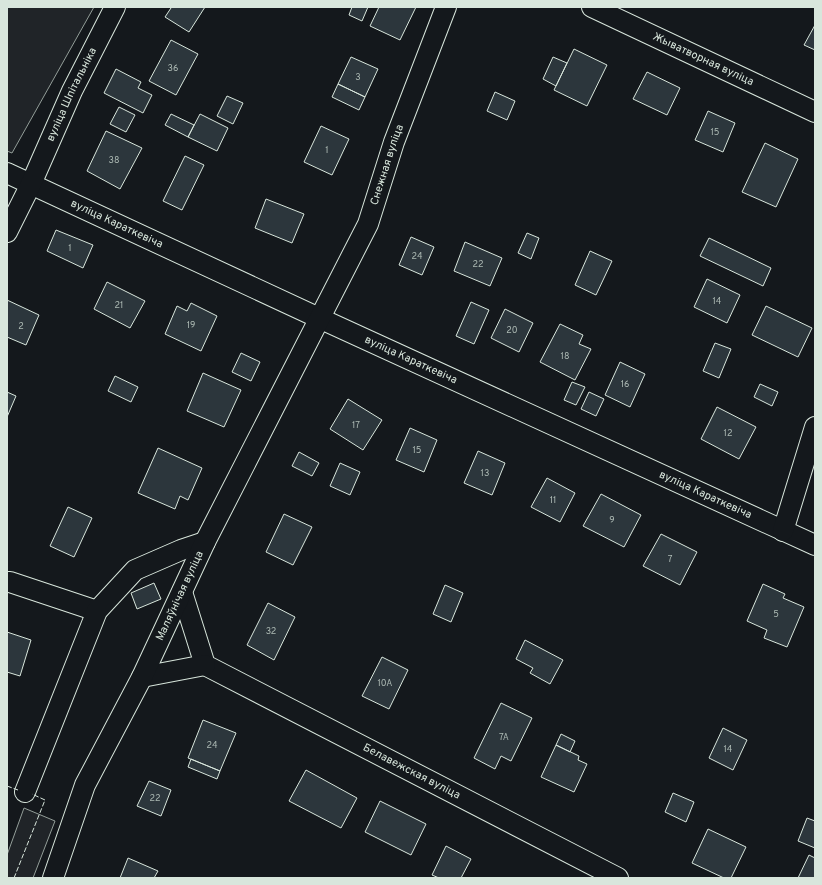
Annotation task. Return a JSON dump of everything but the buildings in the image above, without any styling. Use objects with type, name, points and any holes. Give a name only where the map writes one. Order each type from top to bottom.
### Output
[{"type":"street","name":"вуліца Шпітальніка","points":[[31,184],[72,91],[115,7]]},
{"type":"street","name":"Снежная вуліца","points":[[319,318],[368,224],[394,142],[446,7]]},
{"type":"street","name":"Жыватворная вуліца","points":[[592,7],[815,112]]},
{"type":"street","name":"вуліца Караткевіча","points":[[7,172],[319,318],[815,545]]},
{"type":"street","points":[[7,232],[31,184]]},
{"type":"street","name":"Маляўнічая вуліца","points":[[54,878],[85,786],[142,677],[205,542],[319,318]]},
{"type":"street","points":[[783,531],[815,427]]},
{"type":"street","points":[[25,792],[97,611],[135,570],[181,550],[205,542]]},
{"type":"street","points":[[7,582],[97,611]]},
{"type":"street","points":[[142,677],[205,665],[182,592]]},
{"type":"street","name":"Белавежская вуліца","points":[[205,665],[587,871],[618,878]]},
{"type":"shaded area","points":[[7,7],[94,7],[12,153],[7,151]]},
{"type":"shaded area","points":[[24,808],[55,821],[33,878],[7,878],[7,855]]},
{"type":"fence","points":[[7,786],[18,790]]},
{"type":"fence","points":[[14,878],[45,800],[32,794]]}]
